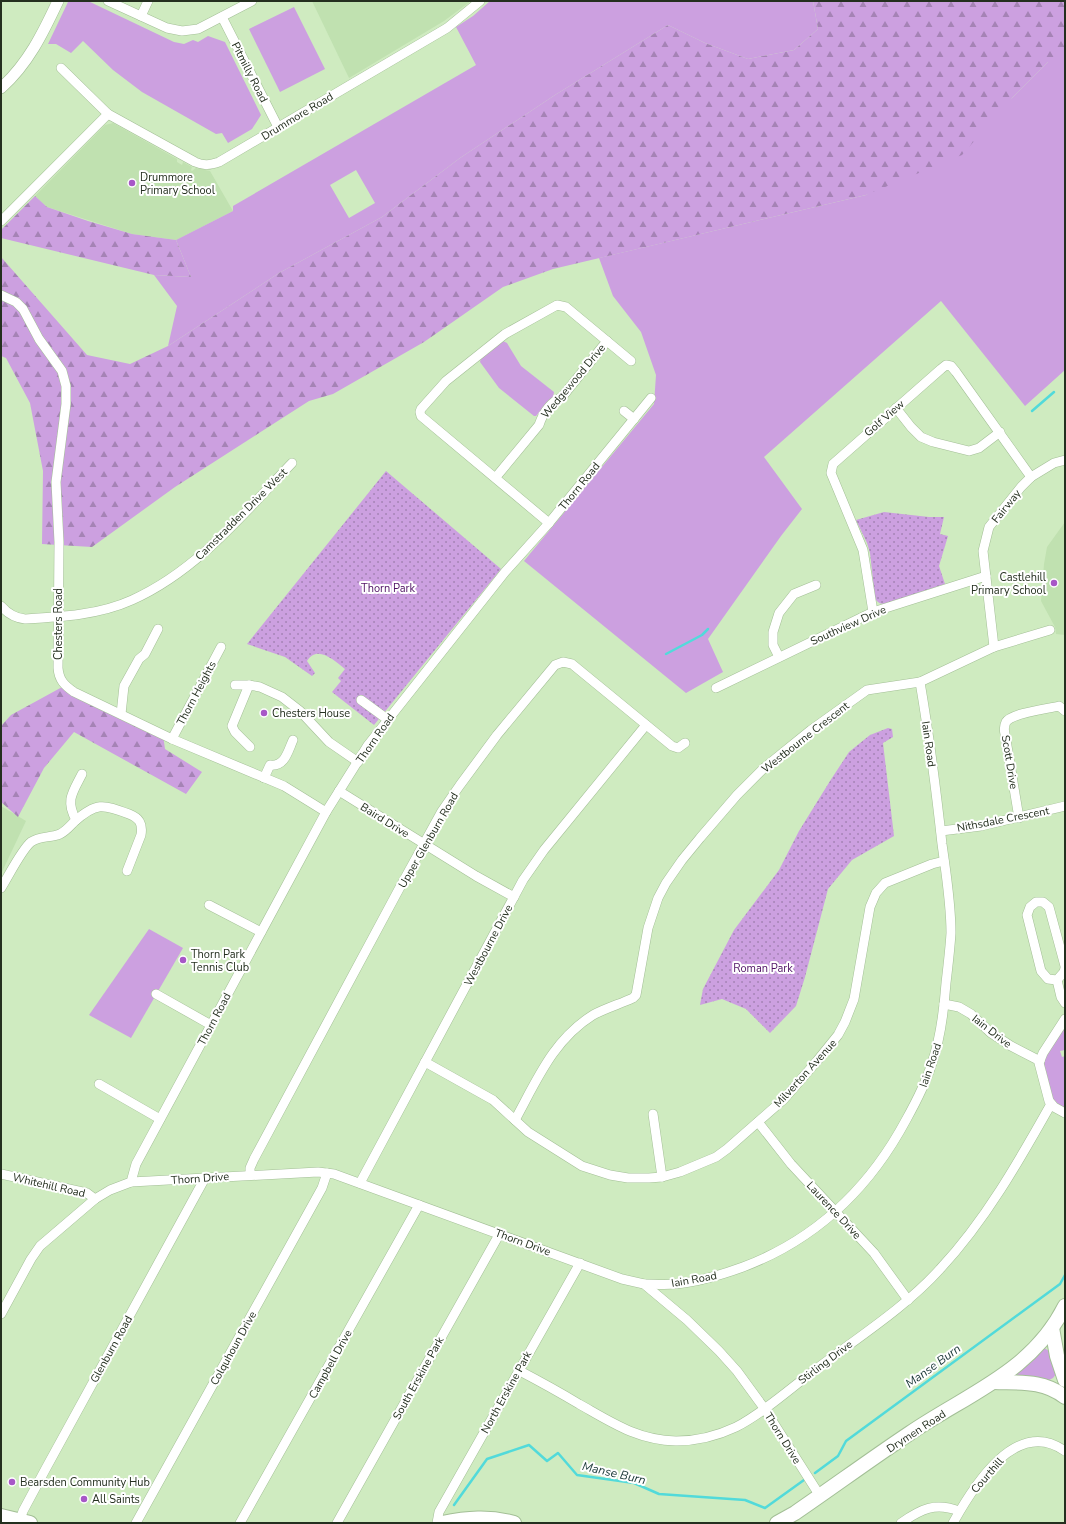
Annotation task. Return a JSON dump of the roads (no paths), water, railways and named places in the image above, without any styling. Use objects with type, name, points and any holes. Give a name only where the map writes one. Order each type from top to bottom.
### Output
[{"type":"main road","name":"Drymen Road","points":[[777,1523],[820,1496],[910,1432],[994,1382],[1020,1364],[1037,1347],[1052,1328],[1065,1306]]},
{"type":"main road","points":[[1052,1328],[1057,1356],[1065,1380]]},
{"type":"main road","points":[[994,1382],[1032,1382],[1051,1388],[1065,1397]]},
{"type":"main road","points":[[1,1516],[25,1522]]},
{"type":"main road","points":[[442,1523],[469,1518],[501,1519],[514,1523]]},
{"type":"street","points":[[1,88],[13,77],[34,50],[58,1]]},
{"type":"street","points":[[108,1],[166,28],[182,31],[198,29],[252,1]]},
{"type":"street","points":[[141,16],[148,1]]},
{"type":"street","name":"Drummore Road","points":[[61,68],[108,114],[195,162],[204,165],[220,162],[447,28],[480,1]]},
{"type":"street","name":"Pitmilly Road","points":[[222,17],[278,127]]},
{"type":"street","points":[[1,221],[108,114]]},
{"type":"street","name":"Chesters Road","points":[[1,296],[16,302],[23,309],[39,339],[62,371],[66,386],[66,404],[56,482],[59,542],[58,668],[61,680],[74,692],[172,739],[284,786],[326,812]]},
{"type":"street","name":"Wedgewood Drive","points":[[549,523],[496,477],[421,416],[421,409],[446,381],[505,334],[558,305],[566,307],[631,361]]},
{"type":"street","name":"Wedgewood Drive","points":[[496,477],[539,425],[542,416],[556,400],[562,396],[607,341]]},
{"type":"street","name":"Golf View","points":[[873,612],[863,550],[831,473],[833,464],[941,369],[946,366],[951,366],[974,395],[1032,477]]},
{"type":"street","name":"Thorn Road","points":[[131,1182],[136,1164],[160,1118],[326,812],[368,745],[387,719],[505,572],[549,523],[651,398]]},
{"type":"street","points":[[896,408],[921,437],[933,442],[969,451],[979,448],[1000,432]]},
{"type":"street","points":[[624,411],[634,419]]},
{"type":"street","name":"Fairway","points":[[994,647],[983,551],[989,527],[1021,487],[1032,477],[1054,463],[1065,460]]},
{"type":"street","name":"Camstradden Drive West","points":[[1,606],[9,614],[17,618],[58,617],[83,614],[131,600],[170,579],[191,564],[215,542],[292,463]]},
{"type":"street","name":"Southview Drive","points":[[716,688],[873,612],[986,576]]},
{"type":"street","points":[[779,657],[773,645],[773,632],[779,613],[794,594],[816,585]]},
{"type":"street","points":[[121,714],[124,686],[139,659],[149,656],[158,629]]},
{"type":"street","name":"Westbourne Crescent","points":[[515,1120],[547,1061],[565,1038],[594,1015],[607,1008],[633,998],[636,995],[648,928],[658,898],[666,883],[682,860],[737,795],[764,768],[785,750],[867,690],[920,682],[994,647],[1050,630]]},
{"type":"street","name":"Thorn Heights","points":[[172,739],[220,647]]},
{"type":"street","name":"Upper Glenburn Road","points":[[250,1175],[250,1168],[254,1159],[424,844],[460,785],[497,735],[555,665],[563,662],[572,664],[675,748],[680,747],[685,743]]},
{"type":"street","name":"Iain Road","points":[[644,1284],[674,1284],[687,1282],[713,1277],[747,1266],[782,1250],[820,1226],[836,1212],[874,1170],[900,1132],[924,1086],[941,1032],[951,932],[949,898],[920,682]]},
{"type":"street","points":[[235,685],[260,687],[282,697],[300,711],[330,742],[358,762]]},
{"type":"street","points":[[249,685],[232,726],[235,732],[250,747]]},
{"type":"street","points":[[361,700],[387,719]]},
{"type":"street","name":"Scott Drive","points":[[1019,818],[1004,728],[1005,723],[1014,716],[1059,706],[1065,711]]},
{"type":"street","name":"Westbourne Drive","points":[[360,1183],[514,897],[544,850],[646,725]]},
{"type":"street","points":[[264,778],[269,763],[278,765],[284,761],[293,740]]},
{"type":"street","points":[[76,820],[71,810],[70,799],[82,774]]},
{"type":"street","name":"Baird Drive","points":[[340,791],[424,844],[514,897]]},
{"type":"street","points":[[1,888],[30,843],[38,838],[52,836],[63,832],[91,809],[103,806],[108,806],[138,818],[142,825],[141,835],[127,871]]},
{"type":"street","name":"Nithsdale Crescent","points":[[940,831],[981,826],[1065,806]]},
{"type":"street","name":"Milverton Avenue","points":[[425,1062],[493,1100],[528,1132],[570,1159],[589,1168],[610,1175],[628,1178],[662,1177],[680,1172],[716,1157],[758,1122],[792,1091],[832,1044],[845,1022],[858,986],[870,907],[872,898],[878,888],[885,883],[932,864],[944,861]]},
{"type":"street","points":[[1036,902],[1043,902],[1049,907],[1065,967],[1064,972],[1057,980],[1048,979],[1045,976],[1037,957],[1027,915],[1030,907],[1036,902]]},
{"type":"street","points":[[209,905],[261,932]]},
{"type":"street","points":[[1057,980],[1061,997],[1065,1003]]},
{"type":"street","points":[[156,994],[211,1025]]},
{"type":"street","name":"Iain Drive","points":[[944,1004],[959,1007],[971,1014],[1011,1046],[1040,1061]]},
{"type":"street","points":[[1065,1019],[1040,1061],[1048,1098],[1051,1104],[1065,1113]]},
{"type":"street","points":[[99,1084],[160,1118]]},
{"type":"street","name":"Stirling Drive","points":[[518,1370],[622,1429],[638,1435],[674,1441],[707,1437],[737,1426],[764,1408],[908,1300],[941,1269],[972,1230],[990,1204],[1031,1140],[1051,1104]]},
{"type":"street","points":[[652,1114],[662,1177]]},
{"type":"street","name":"Laurence Drive","points":[[758,1122],[791,1164],[874,1253],[908,1300]]},
{"type":"street","name":"Thorn Drive","points":[[131,1182],[250,1175],[318,1172],[327,1173],[360,1183],[622,1279],[644,1284],[687,1320],[737,1371],[764,1408],[820,1496]]},
{"type":"street","name":"Colquhoun Drive","points":[[136,1523],[322,1188],[327,1173]]},
{"type":"street","name":"Whitehill Road","points":[[1,1174],[87,1194],[95,1199]]},
{"type":"street","name":"Glenburn Road","points":[[25,1522],[23,1511],[205,1178]]},
{"type":"street","points":[[1,1314],[31,1259],[40,1246],[95,1199],[110,1190],[131,1182]]},
{"type":"street","name":"Campbell Drive","points":[[240,1523],[419,1205]]},
{"type":"street","name":"South Erskine Park","points":[[337,1523],[500,1234]]},
{"type":"street","name":"North Erskine Park","points":[[438,1523],[439,1512],[518,1370],[580,1263]]},
{"type":"street","name":"Courthill","points":[[952,1523],[970,1493],[998,1461],[1008,1452],[1030,1442],[1040,1441],[1056,1445],[1065,1451]]},
{"type":"street","points":[[901,1523],[914,1514],[928,1508],[941,1506],[959,1511]]},
{"type":"waterway","points":[[1032,411],[1054,392]]},
{"type":"waterway","points":[[666,654],[702,635],[708,629]]},
{"type":"waterway","name":"Manse Burn","points":[[815,1473],[838,1456],[846,1441],[1060,1284],[1065,1275]]},
{"type":"waterway","name":"Manse Burn","points":[[454,1505],[487,1459],[529,1445],[547,1461],[558,1453],[577,1475],[634,1483],[659,1494],[745,1500],[765,1508],[804,1480]]},
{"type":"place","name":"Drummore Primary School","points":[[132,183]]},
{"type":"place","name":"Castlehill Primary School","points":[[1054,583]]},
{"type":"place","name":"Chesters House","points":[[264,713]]},
{"type":"place","name":"Thorn Park Tennis Club","points":[[183,960]]},
{"type":"place","name":"Bearsden Community Hub","points":[[12,1482]]},
{"type":"place","name":"All Saints","points":[[84,1499]]},
{"type":"park label","name":"Thorn Park","points":[[388,588]]},
{"type":"park label","name":"Roman Park","points":[[763,968]]}]
